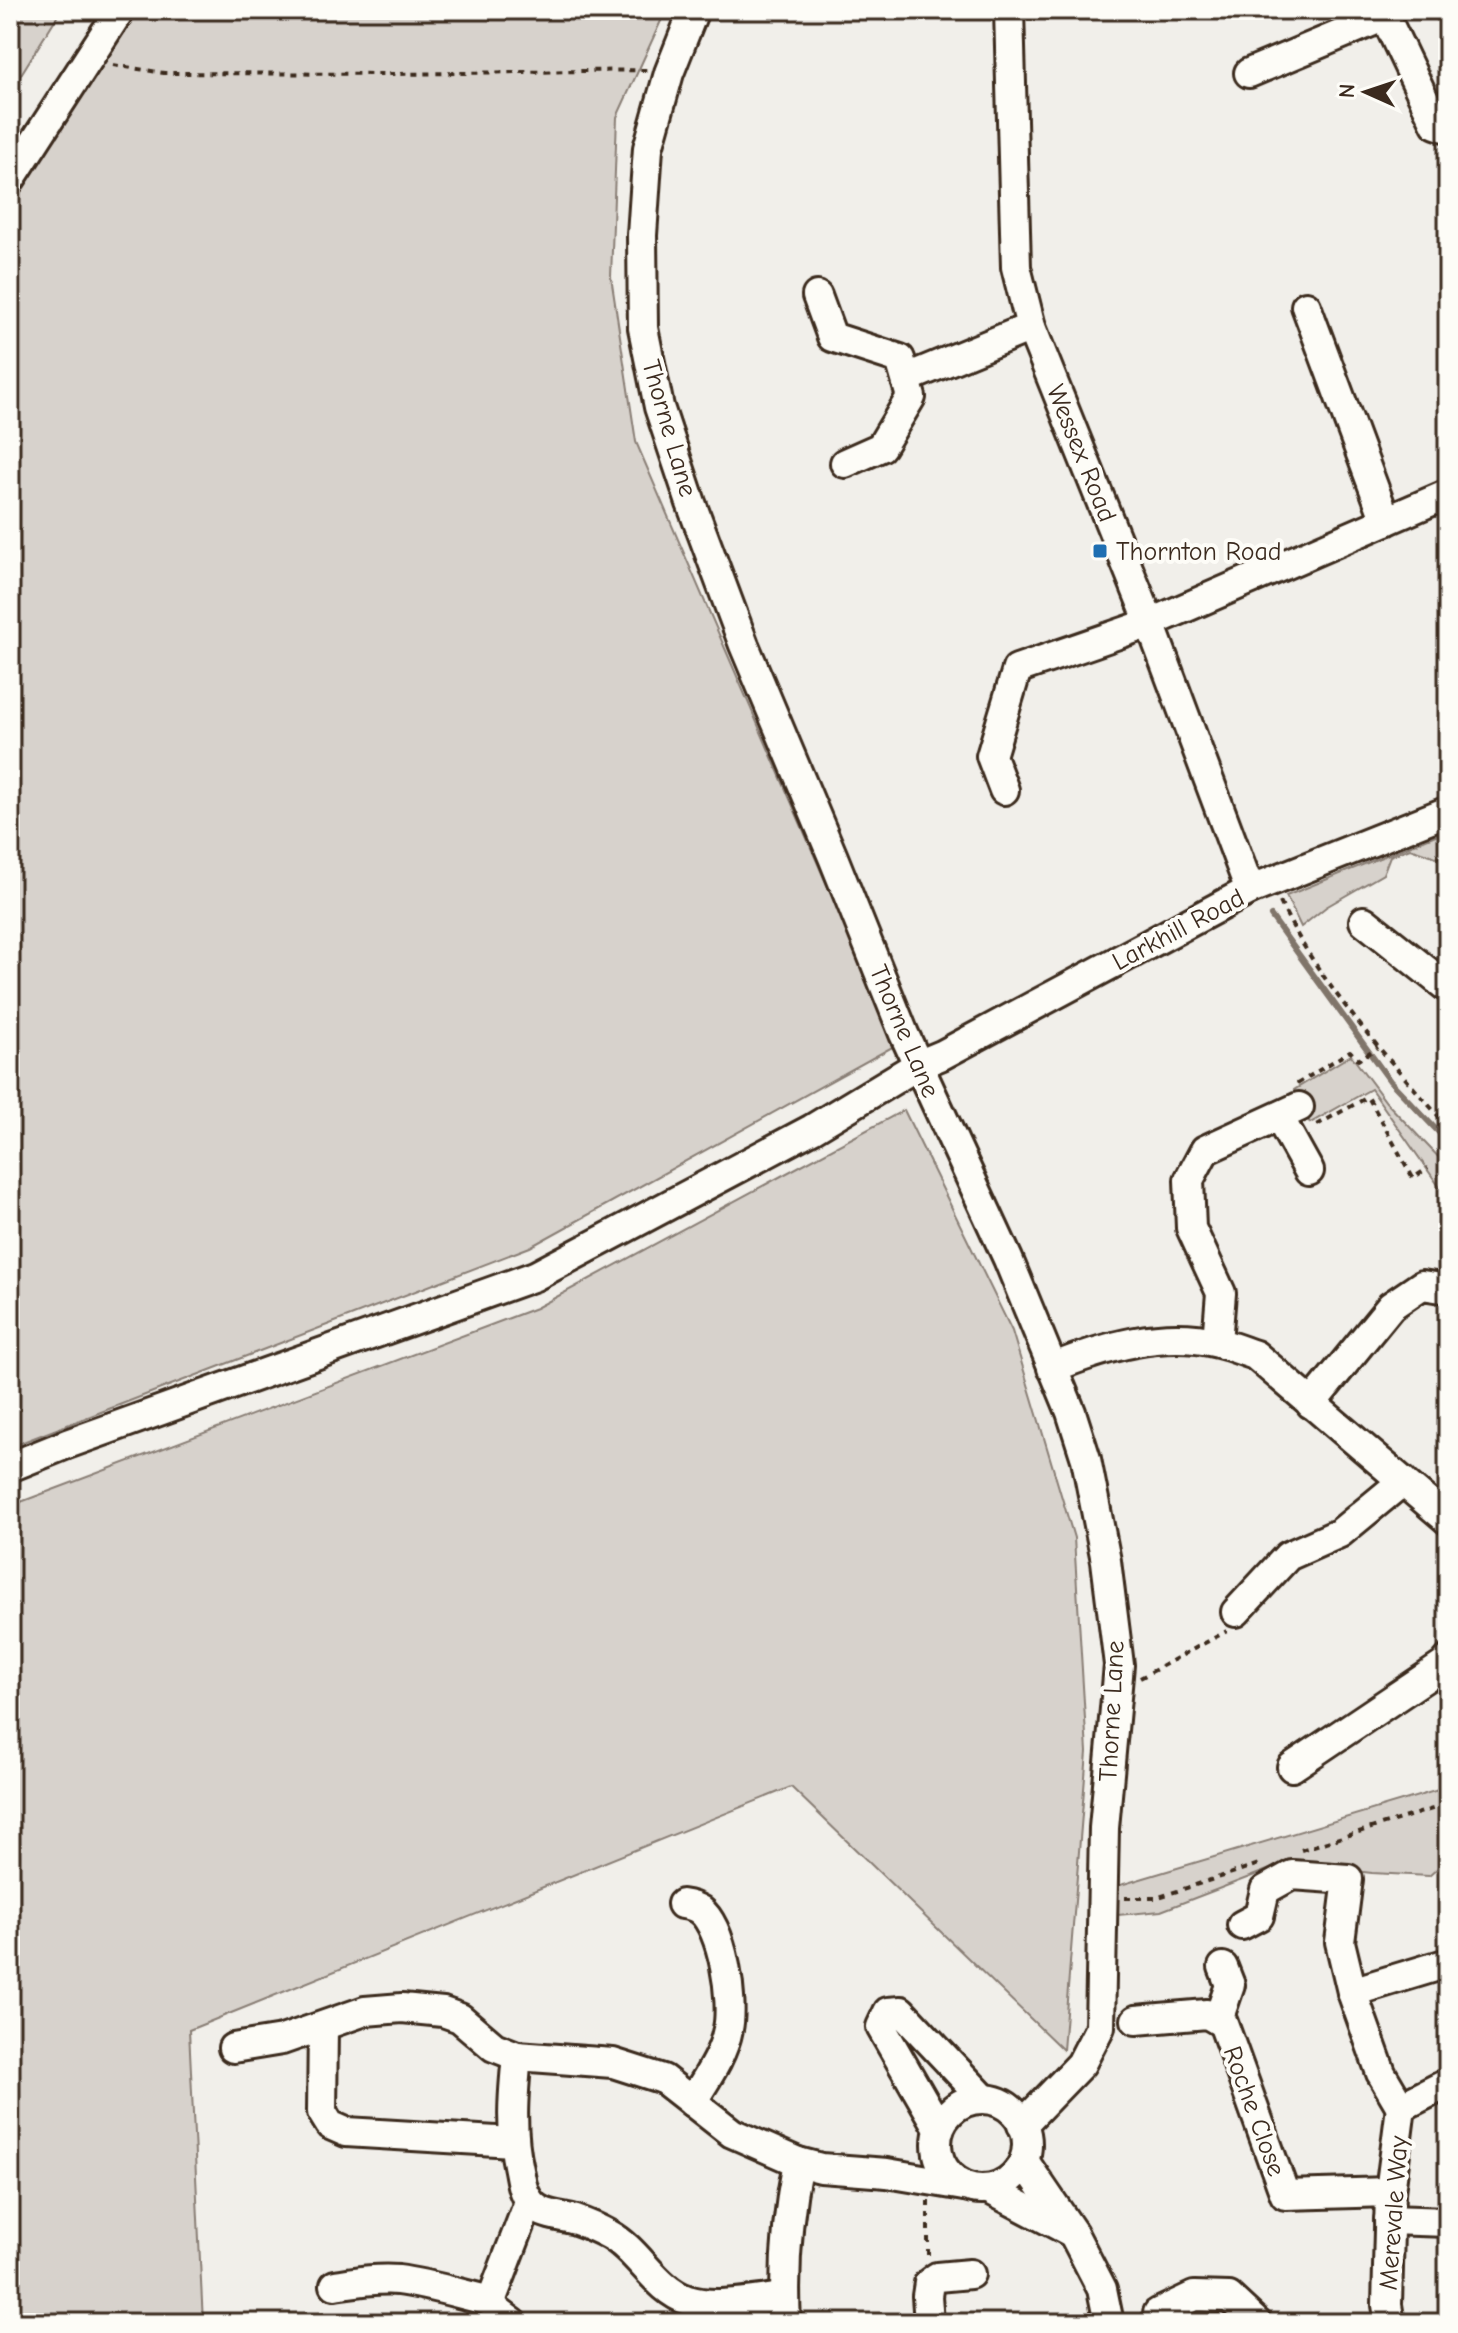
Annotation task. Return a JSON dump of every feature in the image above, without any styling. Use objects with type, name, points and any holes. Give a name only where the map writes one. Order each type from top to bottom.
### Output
[{"type":"street","points":[[10,180],[120,10]]},
{"type":"street","name":"Thorne Lane","points":[[694,10],[669,73],[648,148],[642,235],[643,328],[659,407],[744,645],[918,1065],[1008,1259],[1071,1412],[1098,1512],[1119,1665],[1104,1828],[1100,2027],[1081,2064],[1022,2125]]},
{"type":"street","name":"Wessex Road","points":[[1009,10],[1016,267],[1031,327],[1260,886]]},
{"type":"street","points":[[1249,73],[1383,13],[1436,124],[1448,128]]},
{"type":"street","points":[[817,296],[832,337],[900,359],[911,397],[881,447],[845,463]]},
{"type":"street","points":[[1306,306],[1386,521]]},
{"type":"street","points":[[907,378],[1031,327]]},
{"type":"street","points":[[1004,790],[991,756],[1017,669],[1150,623],[1448,494]]},
{"type":"street","name":"Larkhill Road","points":[[10,1467],[535,1276],[812,1129],[918,1065],[1260,886],[1448,811]]},
{"type":"street","points":[[1364,921],[1448,988]]},
{"type":"street","points":[[1217,1342],[1221,1293],[1191,1228],[1189,1180],[1205,1150],[1296,1118],[1309,1171]]},
{"type":"street","points":[[1311,1404],[1391,1306],[1422,1285],[1448,1289]]},
{"type":"street","points":[[1052,1368],[1094,1351],[1166,1337],[1217,1342],[1255,1355],[1448,1520]]},
{"type":"street","points":[[1236,1612],[1288,1556],[1340,1533],[1403,1481]]},
{"type":"street","points":[[1292,1767],[1448,1660]]},
{"type":"street","points":[[1242,1925],[1259,1916],[1265,1890],[1292,1875],[1348,1879],[1340,1942],[1352,1992],[1381,2073],[1401,2107]]},
{"type":"street","points":[[682,1904],[697,1907],[711,1926],[726,1972],[731,2009],[728,2031],[718,2061],[692,2102]]},
{"type":"street","points":[[1352,1992],[1448,1963]]},
{"type":"street","name":"Roche Close","points":[[1218,2020],[1230,1985],[1223,1967]]},
{"type":"street","points":[[233,2048],[282,2040],[347,2017],[384,2008],[443,2012],[460,2018],[494,2047],[517,2056],[613,2063],[663,2079],[732,2133],[798,2162],[976,2187],[1003,2184],[1016,2174],[1024,2161],[1027,2149],[1022,2125],[1009,2108],[991,2100],[901,2011],[888,2012],[881,2027],[938,2140],[942,2167],[951,2178],[976,2187],[1073,2233]]},
{"type":"street","name":"Roche Close","points":[[1136,2020],[1207,2014],[1223,2023],[1285,2195],[1390,2206]]},
{"type":"street","points":[[323,2027],[322,2112],[334,2128],[346,2132],[513,2142]]},
{"type":"street","points":[[517,2056],[513,2142],[529,2202],[546,2214],[578,2221],[622,2242],[670,2290],[687,2300],[786,2310],[786,2237],[798,2162]]},
{"type":"street","points":[[887,2173],[938,2140],[946,2117],[954,2108],[968,2101],[991,2100],[1027,2092],[1081,2064]]},
{"type":"street","name":"Merevale Way","points":[[1390,2323],[1387,2305],[1390,2206],[1401,2107],[1448,2083]]},
{"type":"street","points":[[1024,2161],[1073,2233],[1102,2289],[1109,2323]]},
{"type":"street","points":[[491,2301],[529,2202]]},
{"type":"street","points":[[1390,2206],[1448,2222]]},
{"type":"street","points":[[929,2323],[929,2283],[937,2277],[970,2274]]},
{"type":"street","points":[[335,2285],[397,2280],[491,2301],[497,2311],[513,2323]]},
{"type":"street","points":[[1159,2323],[1158,2313],[1194,2296],[1229,2297],[1257,2323]]},
{"type":"path","points":[[90,59],[164,73],[397,74],[651,70],[669,73]]},
{"type":"path","points":[[1260,886],[1376,1048],[1448,1127]]},
{"type":"path","points":[[1376,1048],[1358,1060],[1350,1051],[1289,1089],[1296,1118],[1368,1097],[1413,1178],[1428,1168]]},
{"type":"path","points":[[1117,1691],[1232,1628],[1236,1612]]},
{"type":"path","points":[[927,2180],[929,2283]]},
{"type":"shaded area","points":[[10,10],[61,10],[10,92]]},
{"type":"shaded area","points":[[139,10],[666,10],[617,117],[611,277],[636,442],[896,1045],[530,1247],[10,1447],[10,206]]},
{"type":"shaded area","points":[[1448,830],[1448,855],[1439,858],[1410,848],[1390,856],[1383,874],[1326,907],[1301,927],[1286,896]]},
{"type":"shaded area","points":[[1351,1055],[1386,1102],[1448,1167],[1448,1199],[1371,1089],[1310,1123],[1294,1090]]},
{"type":"shaded area","points":[[904,1110],[1012,1331],[1074,1538],[1087,1752],[1063,2050],[791,1787],[189,2030],[203,2323],[10,2323],[10,1506],[536,1308]]},
{"type":"shaded area","points":[[1448,1787],[1448,1859],[1429,1876],[1286,1863],[1161,1911],[1118,1915],[1117,1886]]},
{"type":"waterway","points":[[1271,916],[1390,1081],[1448,1142]]},
{"type":"place","name":"Thornton Road","points":[[1100,551]]}]
